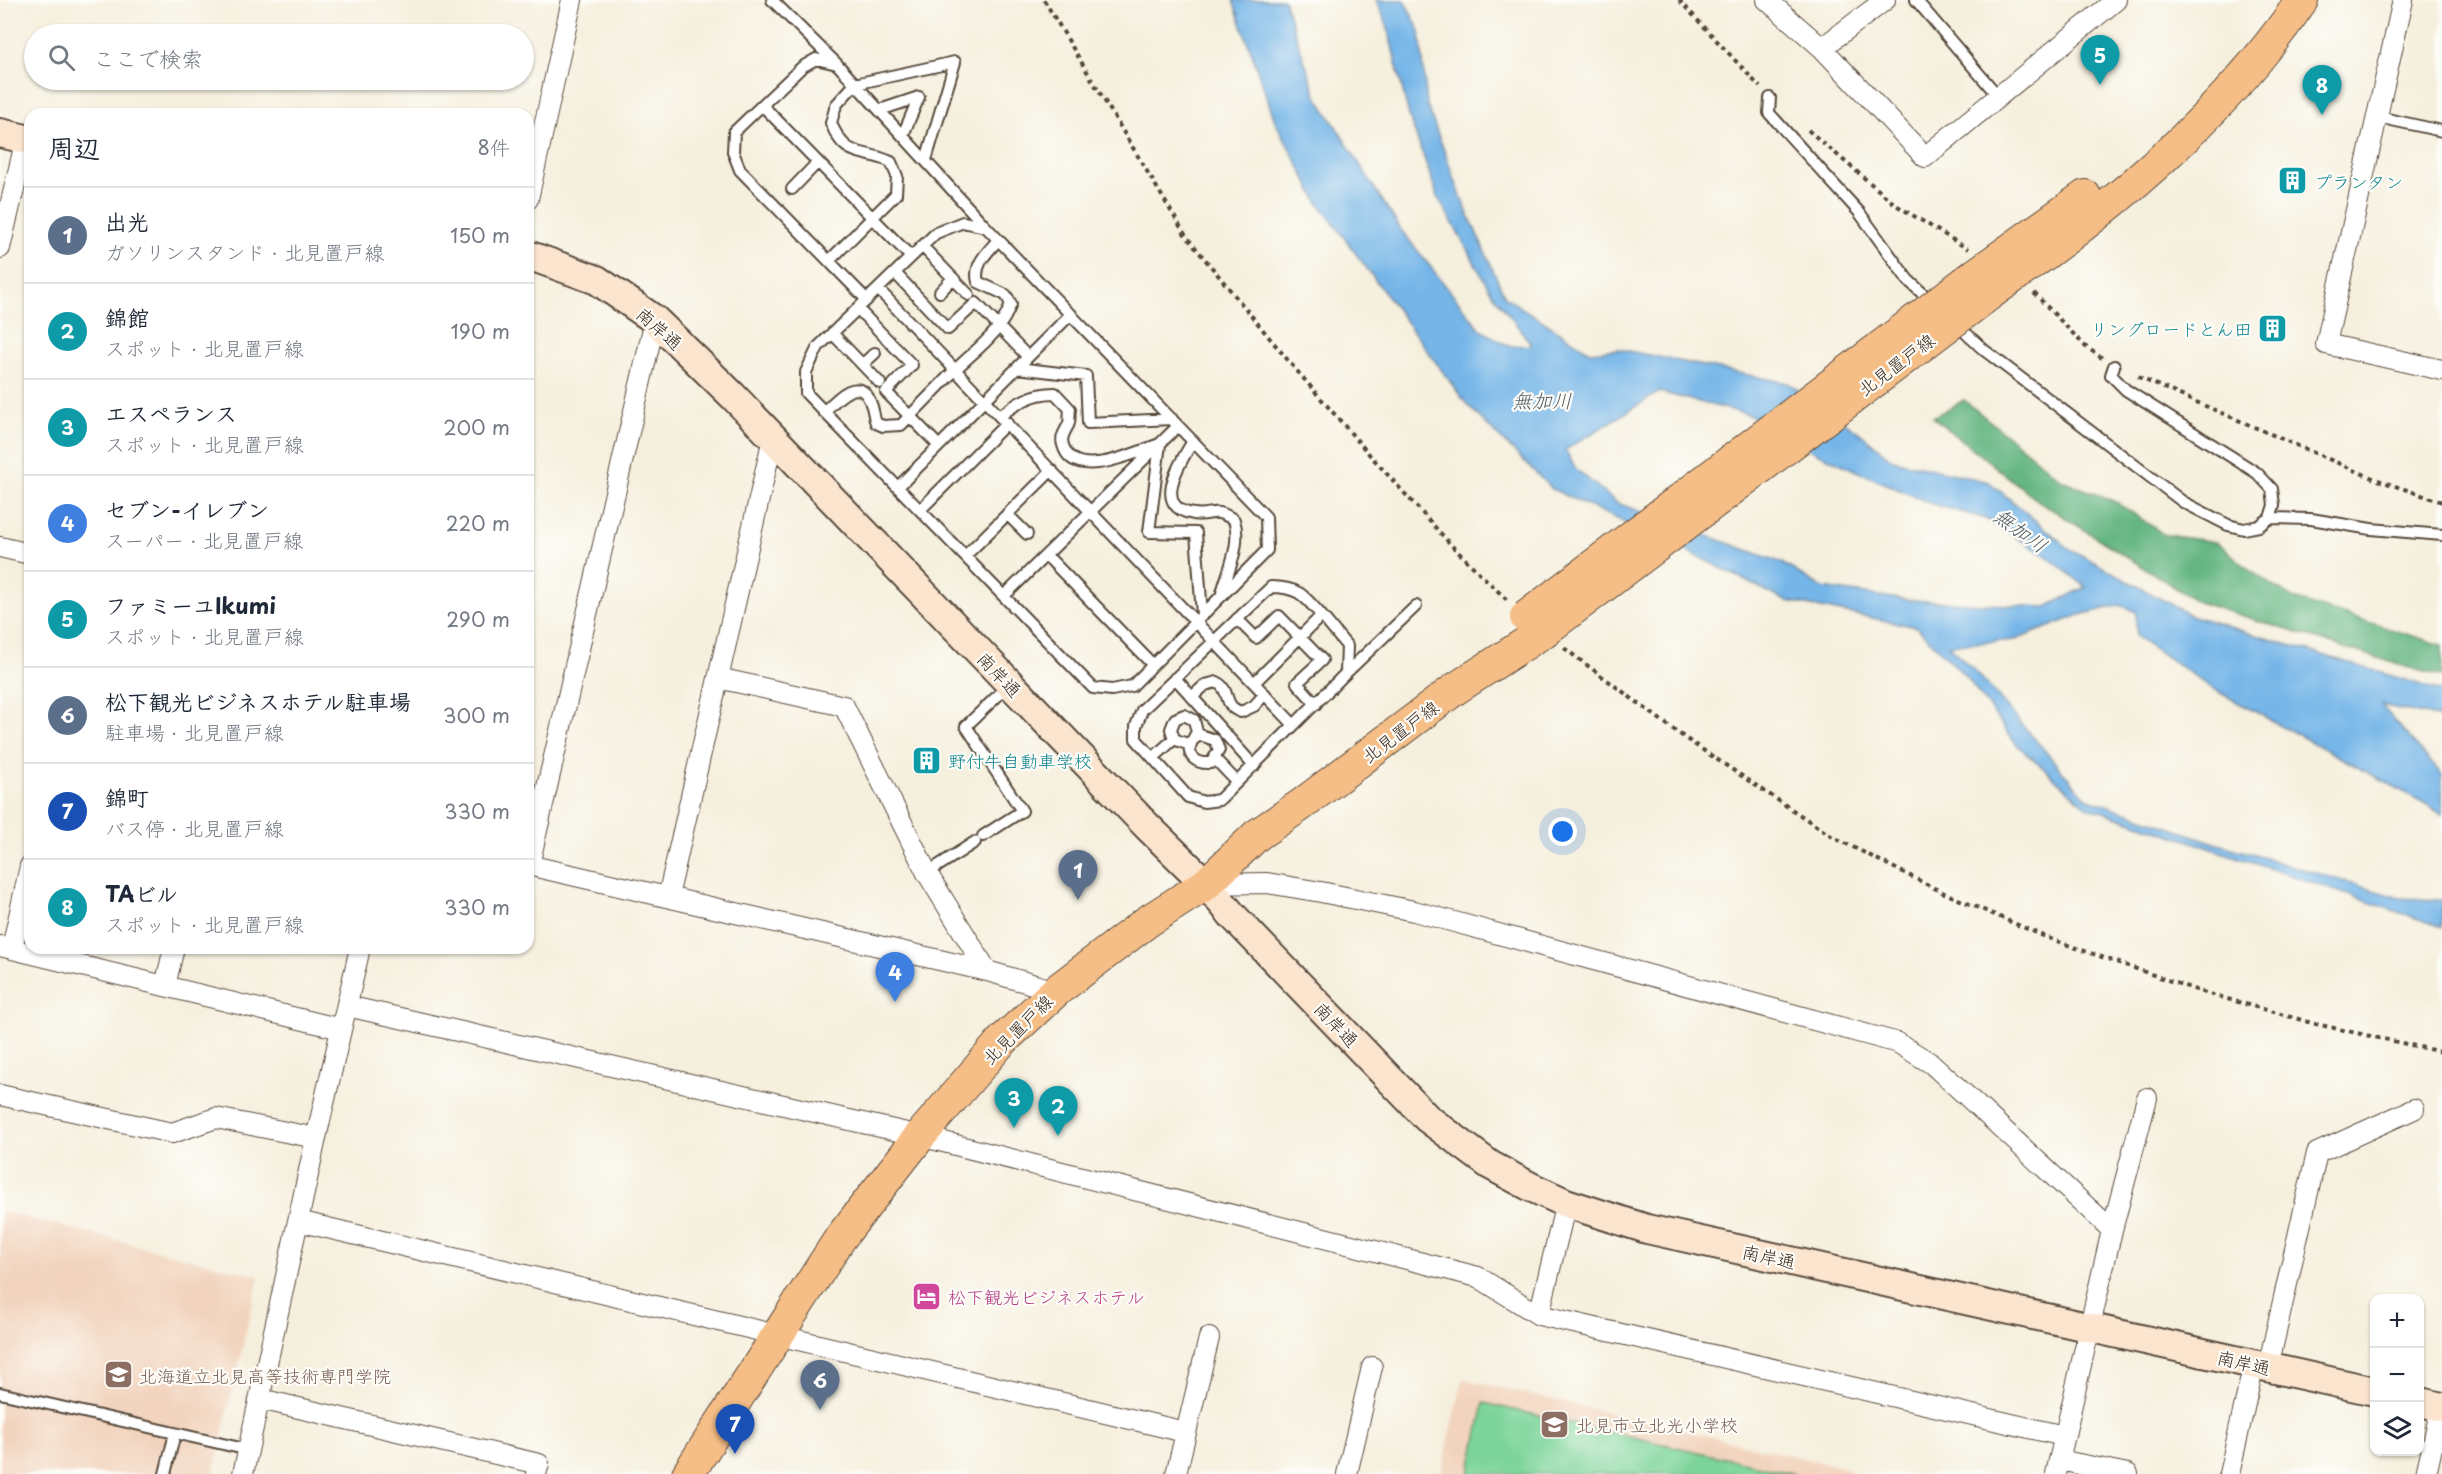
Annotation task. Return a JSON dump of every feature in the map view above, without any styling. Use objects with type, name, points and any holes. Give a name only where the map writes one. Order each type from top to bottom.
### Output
[{"type":"main road","name":"北見置戸線","points":[[688,1474],[841,1237],[920,1136],[1001,1042],[1056,991],[1148,921],[1206,884],[1257,834],[1301,805],[1455,689],[1535,625],[1994,276],[2190,109],[2280,0]]},
{"type":"main road","name":"北見置戸線","points":[[1994,276],[2131,187],[2200,125],[2302,0]]},
{"type":"main road","name":"南岸通","points":[[534,257],[597,280],[655,320],[773,438],[1206,884],[1233,916],[1427,1118],[1490,1165],[1566,1203],[1647,1229],[2370,1390]]},
{"type":"main road","points":[[2424,1403],[2442,1405]]},
{"type":"street","points":[[534,172],[572,0]]},
{"type":"street","points":[[1767,0],[1822,48],[1924,157],[2116,0]]},
{"type":"street","points":[[1822,48],[1885,0]]},
{"type":"street","points":[[2403,0],[2326,344],[2442,370]]},
{"type":"street","points":[[0,249],[19,137]]},
{"type":"street","points":[[534,839],[655,320]]},
{"type":"street","points":[[668,897],[773,438]]},
{"type":"street","points":[[0,547],[24,553]]},
{"type":"street","points":[[718,678],[844,706],[927,873],[987,971]]},
{"type":"street","points":[[534,866],[987,971],[1056,991]]},
{"type":"street","points":[[1206,884],[1267,884],[1321,892],[1414,911],[1898,1043],[1932,1065],[2112,1230]]},
{"type":"street","points":[[24,886],[6,947],[24,951]]},
{"type":"street","points":[[35,954],[341,1029]]},
{"type":"street","points":[[165,986],[173,954]]},
{"type":"street","points":[[243,1474],[359,954]]},
{"type":"street","points":[[347,1005],[920,1136],[1478,1277],[1539,1315],[2064,1436]]},
{"type":"street","points":[[0,1095],[172,1133],[216,1118],[316,1138]]},
{"type":"street","points":[[2128,1474],[2057,1467],[2112,1230],[2146,1098]]},
{"type":"street","points":[[2229,1474],[2261,1366],[2317,1153],[2414,1109]]},
{"type":"street","points":[[1539,1315],[1566,1203]]},
{"type":"street","points":[[298,1221],[1185,1432]]},
{"type":"street","points":[[1176,1474],[1209,1338]]},
{"type":"street","points":[[1347,1474],[1372,1367]]},
{"type":"street","points":[[260,1399],[539,1464],[536,1474]]},
{"type":"street","points":[[2426,1474],[2442,1405]]},
{"type":"lane","points":[[772,0],[837,64],[998,240],[1266,517],[1267,550],[1132,686],[1112,690],[1093,688],[806,393],[806,372],[818,347],[936,233],[963,222],[986,227]]},
{"type":"lane","points":[[1916,0],[1998,96]]},
{"type":"lane","points":[[837,64],[816,59],[802,67],[734,132],[734,152],[740,170],[867,300]]},
{"type":"lane","points":[[829,261],[896,194],[897,176],[891,162],[878,156],[849,150],[838,139],[831,123],[836,105],[855,84],[955,62],[926,160]]},
{"type":"lane","points":[[880,110],[919,98],[903,135]]},
{"type":"lane","points":[[1770,98],[1769,113],[1859,212],[1908,280],[1984,350],[2183,502],[2228,525],[2244,529],[2259,526],[2270,518],[2274,505],[2272,489],[2257,473],[2126,390],[2111,375],[2114,366]]},
{"type":"lane","points":[[762,105],[911,257]]},
{"type":"lane","points":[[2378,117],[2442,131]]},
{"type":"lane","points":[[792,189],[818,162]]},
{"type":"lane","points":[[824,411],[848,390],[858,389],[867,395],[876,423],[884,426],[901,425],[999,328],[1011,304],[1006,295],[978,282],[976,273],[977,266],[998,240]]},
{"type":"lane","points":[[922,246],[969,296]]},
{"type":"lane","points":[[895,273],[948,329],[975,303],[1028,357]]},
{"type":"lane","points":[[940,292],[953,278]]},
{"type":"lane","points":[[878,289],[1091,511],[1199,618],[1214,641],[1294,725]]},
{"type":"lane","points":[[858,309],[912,365],[886,392],[939,446]]},
{"type":"lane","points":[[898,487],[1071,314]]},
{"type":"lane","points":[[832,333],[880,383]]},
{"type":"lane","points":[[863,364],[875,353]]},
{"type":"lane","points":[[1017,368],[1086,376],[1088,423],[1175,422]]},
{"type":"lane","points":[[920,510],[1020,400],[1041,393],[1055,393],[1070,409],[1069,423],[1063,433],[1062,443],[1066,453],[1074,461],[1086,465],[1098,464],[1160,444]]},
{"type":"lane","points":[[1005,596],[1160,444],[1175,422]]},
{"type":"lane","points":[[1193,441],[1177,470],[1171,488],[1171,497],[1177,507],[1183,511],[1195,515],[1217,512],[1234,520],[1237,544],[1221,596]]},
{"type":"lane","points":[[1160,444],[1149,532],[1196,533],[1199,618]]},
{"type":"lane","points":[[965,556],[1052,470]]},
{"type":"lane","points":[[1007,514],[1027,534]]},
{"type":"lane","points":[[2270,518],[2311,519],[2371,529],[2442,536]]},
{"type":"lane","points":[[1046,555],[1153,665]]},
{"type":"lane","points":[[1346,673],[1347,646],[1321,616],[1300,593],[1288,588],[1271,587],[1142,710],[1136,726],[1136,740],[1188,797],[1204,802],[1219,800],[1416,606]]},
{"type":"lane","points":[[1237,619],[1256,638],[1279,616],[1322,660],[1297,683],[1316,704]]},
{"type":"lane","points":[[1254,683],[1321,616]]},
{"type":"lane","points":[[1175,678],[1254,766]]},
{"type":"lane","points":[[1192,697],[1205,685],[1217,682],[1226,692],[1228,704],[1234,710],[1241,712],[1254,706],[1265,694]]},
{"type":"lane","points":[[927,873],[1022,811],[966,726],[1010,684]]},
{"type":"lane","points":[[1192,741],[1187,744],[1174,739],[1171,734],[1172,723],[1178,717],[1190,716],[1196,724],[1197,732],[1192,741],[1190,753],[1193,759],[1199,763],[1211,763],[1215,759],[1219,750],[1215,740],[1203,735],[1192,741]]},
{"type":"lane","points":[[1153,758],[1174,739]]},
{"type":"lane","points":[[1215,759],[1237,782]]},
{"type":"lane","points":[[0,1393],[249,1450]]},
{"type":"lane","points":[[165,1474],[175,1433]]},
{"type":"path","points":[[1044,0],[1186,236],[1291,364],[1369,454],[1454,547],[1535,625],[1685,738],[1833,837],[1942,892],[2048,938],[2199,991],[2316,1024],[2442,1052]]},
{"type":"path","points":[[1679,0],[1770,98]]},
{"type":"path","points":[[1806,128],[1896,205],[1994,276],[2037,295],[2086,346],[2114,366],[2375,479],[2442,502]]},
{"type":"shaded area","name":"北海道立北見高等技術専門学院","points":[[0,1211],[259,1276],[213,1474],[0,1474]]},
{"type":"shaded area","name":"北見市立北光小学校","points":[[1463,1379],[1850,1469],[1849,1474],[1441,1474]]},
{"type":"green space","points":[[1964,400],[2062,480],[2118,503],[2165,535],[2217,542],[2252,572],[2294,599],[2442,645],[2442,676],[2416,670],[2198,602],[2037,500],[1933,417]]},
{"type":"green space","points":[[1484,1403],[1795,1474],[1469,1474]]},
{"type":"water","name":"無加川","points":[[1233,0],[1284,0],[1316,95],[1401,230],[1481,330],[1508,346],[1532,345],[1490,290],[1438,197],[1409,116],[1387,25],[1376,0],[1404,0],[1420,31],[1427,105],[1465,207],[1505,297],[1591,352],[1619,349],[1788,383],[1856,430],[1893,460],[1989,482],[2070,549],[2190,615],[2442,691],[2442,718],[2381,705],[2442,775],[2442,815],[2426,804],[2215,690],[2136,636],[2136,612],[2120,605],[2080,615],[2015,640],[1948,645],[1978,674],[2086,798],[2215,843],[2400,898],[2442,900],[2442,927],[2086,806],[2016,744],[1968,679],[1917,627],[1786,601],[1695,555],[1552,489],[1468,406],[1318,202],[1275,121]],"holes":[[[1659,392],[1747,414],[1819,454],[1929,503],[1986,519],[2045,555],[2086,587],[2046,607],[1908,600],[1823,588],[1780,562],[1617,503],[1576,469],[1565,450]]]},
{"type":"place","name":"ファミーユIkumi","points":[[2100,85]]},
{"type":"place","name":"TAビル","points":[[2322,115]]},
{"type":"place","name":"プランタン","points":[[2293,181]]},
{"type":"place","name":"リングロードとん田","points":[[2273,328]]},
{"type":"place","name":"野付牛自動車学校","points":[[927,760]]},
{"type":"place","name":"出光","points":[[1078,900]]},
{"type":"place","name":"セブン-イレブン","points":[[895,1002]]},
{"type":"place","name":"エスペランス","points":[[1014,1128]]},
{"type":"place","name":"錦館","points":[[1058,1136]]},
{"type":"place","name":"松下観光ビジネスホテル","points":[[927,1296]]},
{"type":"place","name":"北海道立北見高等技術専門学院","points":[[118,1375]]},
{"type":"place","name":"松下観光ビジネスホテル駐車場","points":[[820,1410]]},
{"type":"place","name":"北見市立北光小学校","points":[[1555,1424]]},
{"type":"place","name":"錦町","points":[[735,1454]]}]
